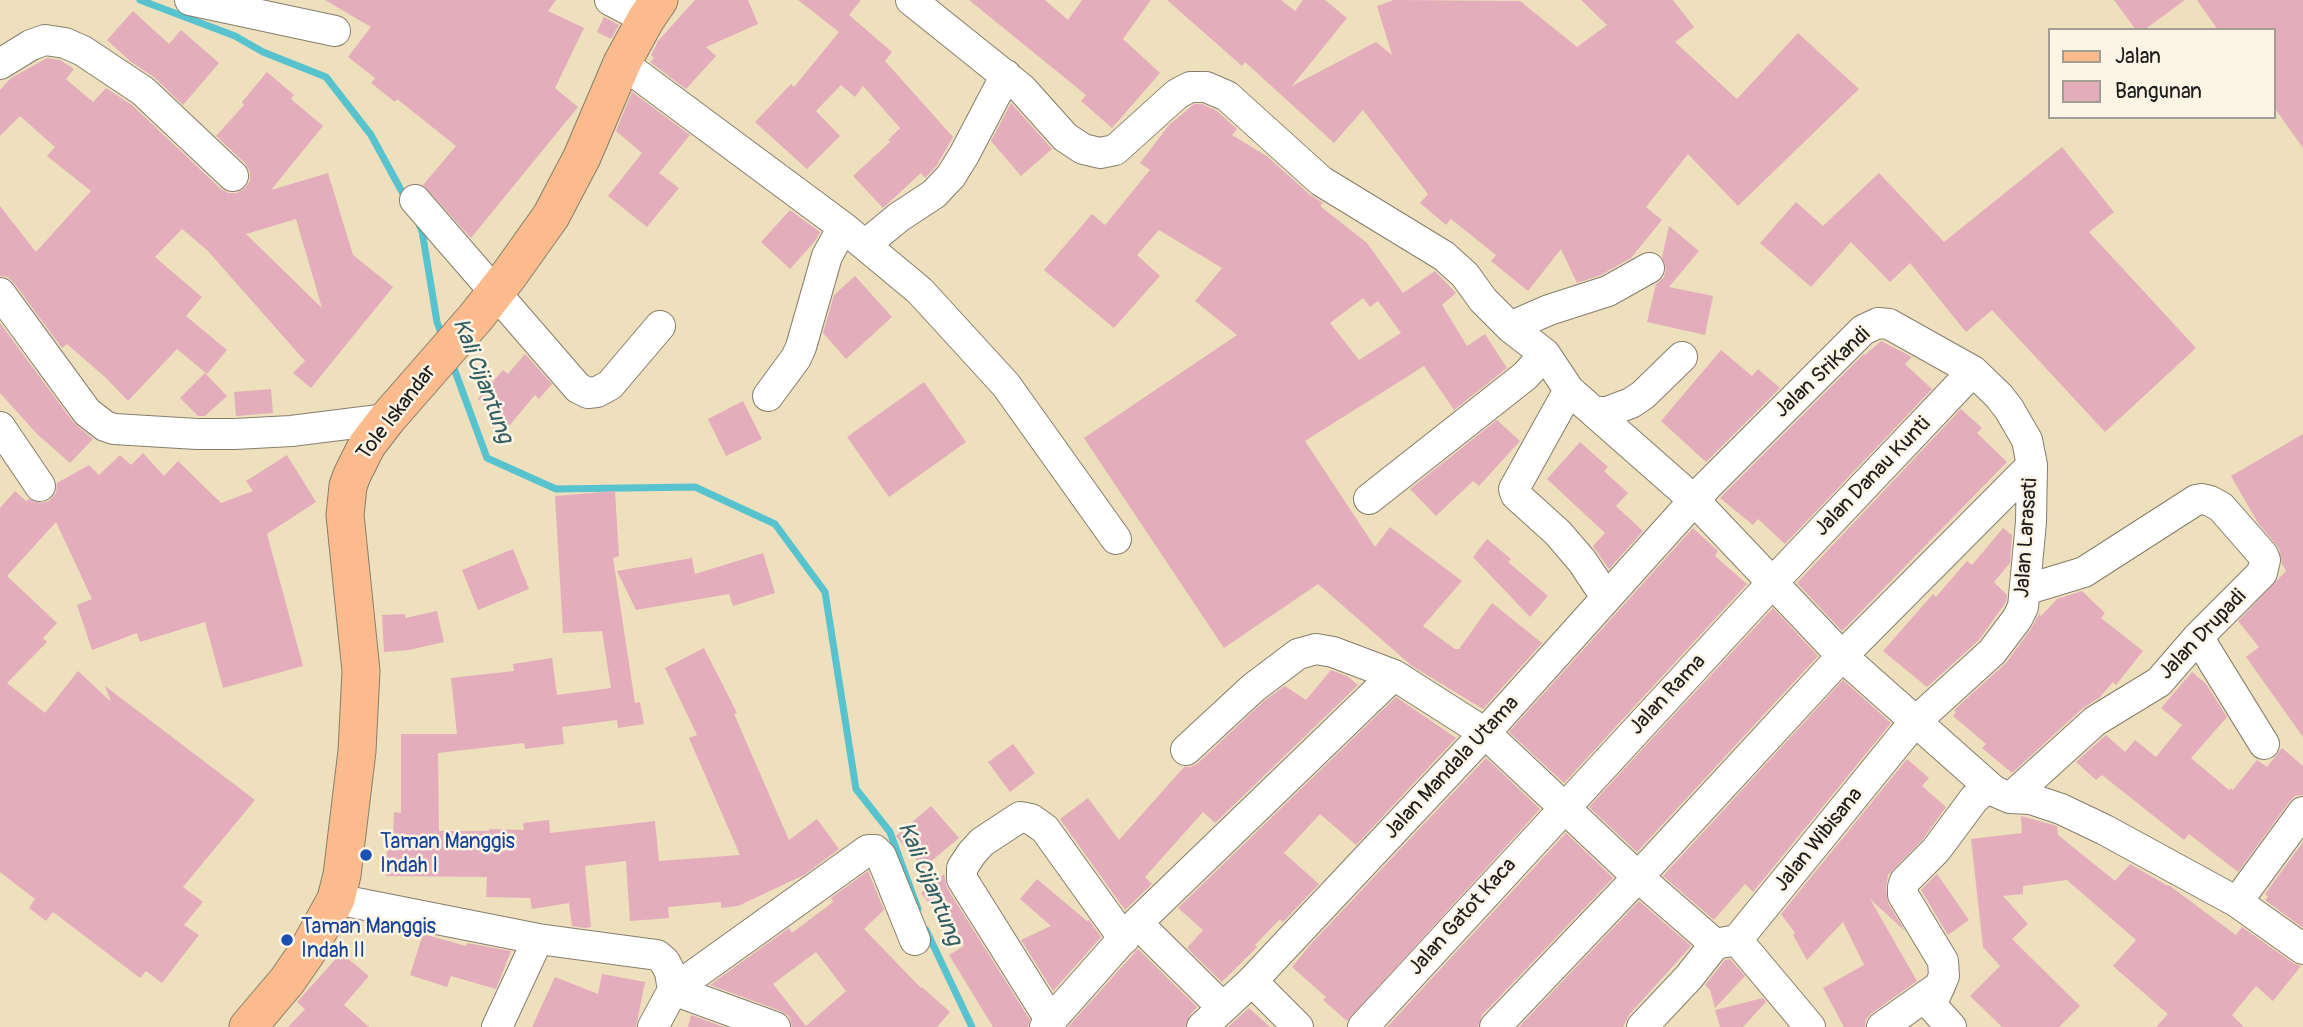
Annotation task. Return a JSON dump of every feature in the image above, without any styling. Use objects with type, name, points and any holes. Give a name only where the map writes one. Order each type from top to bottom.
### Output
[{"type":"main road","name":"Tole Iskandar","points":[[248,1027],[287,981],[307,951],[336,899],[342,875],[357,751],[362,671],[345,515],[348,486],[358,460],[394,409],[486,304],[551,216],[569,184],[622,63],[653,9]]},
{"type":"street","points":[[190,0],[335,30]]},
{"type":"street","points":[[610,0],[653,9]]},
{"type":"street","points":[[911,0],[1022,89],[1065,137],[1077,146],[1100,153],[1115,150],[1181,90],[1206,86],[1227,96],[1321,181],[1444,256],[1465,275],[1483,300],[1510,327],[1545,354],[1569,390],[1694,500],[1842,656],[1999,792],[2061,809],[2105,830],[2237,902],[2303,949]]},
{"type":"street","points":[[0,64],[45,40],[65,43],[83,51],[143,90],[233,176]]},
{"type":"street","points":[[622,63],[854,236],[920,291],[1006,385],[1116,539]]},
{"type":"street","points":[[768,396],[801,347],[827,256],[854,236],[898,217],[934,194],[951,176],[964,155],[1006,75]]},
{"type":"street","points":[[415,200],[486,304],[588,393],[597,393],[610,385],[660,326]]},
{"type":"street","points":[[1510,327],[1549,310],[1608,291],[1649,268]]},
{"type":"street","points":[[2,300],[87,412],[105,426],[114,429],[197,434],[291,432],[394,409]]},
{"type":"street","name":"Jalan SriKandi","points":[[1694,500],[1863,330],[1872,325],[1889,324],[1973,371]]},
{"type":"street","points":[[1369,499],[1525,376],[1545,354]]},
{"type":"street","points":[[1595,412],[1606,412],[1631,403],[1682,357]]},
{"type":"street","name":"Jalan Larasati","points":[[1915,722],[1992,652],[2017,620],[2023,607],[2031,522],[2032,464],[2027,440],[1999,396],[1973,371]]},
{"type":"street","name":"Jalan Danau Kunti","points":[[1773,582],[1973,371]]},
{"type":"street","points":[[1569,390],[1514,489],[1516,495],[1558,533],[1606,597]]},
{"type":"street","points":[[0,427],[40,486]]},
{"type":"street","points":[[1495,1027],[1842,656],[2032,464]]},
{"type":"street","name":"Jalan Drupadi","points":[[1940,986],[1944,976],[1942,961],[1903,895],[1905,881],[1936,850],[1974,799],[1999,792],[2095,722],[2159,681],[2198,637],[2262,573],[2265,566],[2263,555],[2221,507],[2202,499],[2196,500],[2084,572],[2025,590]]},
{"type":"street","name":"Jalan Mandala Utama","points":[[1212,1017],[1252,981],[1485,733],[1694,500]]},
{"type":"street","name":"Jalan Rama","points":[[1564,807],[1773,582]]},
{"type":"street","points":[[2198,637],[2264,744]]},
{"type":"street","points":[[1186,750],[1253,688],[1298,654],[1316,649],[1333,652],[1394,675],[1485,733],[1638,877],[1726,942],[1810,1027]]},
{"type":"street","points":[[1212,1017],[1131,931],[1045,829],[1031,819],[1020,817],[982,842],[962,869],[962,879],[1048,1024],[1131,931],[1394,675]]},
{"type":"street","name":"Jalan Wibisana","points":[[1643,1027],[1726,942],[1915,722]]},
{"type":"street","name":"Jalan Gatot Kaca","points":[[1363,1027],[1564,807]]},
{"type":"street","points":[[2237,902],[2303,812]]},
{"type":"street","points":[[653,1027],[673,990],[869,850],[875,850],[881,856],[915,940]]},
{"type":"street","points":[[336,899],[538,939],[657,955],[665,962],[670,972],[673,990]]},
{"type":"street","points":[[497,1027],[538,939]]},
{"type":"street","points":[[1252,981],[1298,1027]]},
{"type":"street","points":[[1882,1027],[1940,986]]},
{"type":"street","points":[[1940,986],[1933,1007],[1951,1027]]},
{"type":"street","points":[[673,990],[775,1027]]},
{"type":"building","points":[[325,0],[556,0],[548,11],[584,28],[555,88],[578,107],[471,238],[423,185],[456,146],[397,99],[395,102],[371,83],[375,78],[348,57],[371,27]]},
{"type":"building","points":[[695,0],[748,0],[758,24],[706,47],[716,56],[686,89],[650,62],[654,58],[651,55],[658,41]]},
{"type":"building","points":[[798,0],[861,0],[849,15],[892,52],[885,61],[953,137],[937,165],[925,178],[921,173],[883,208],[853,176],[890,142],[888,140],[900,128],[863,86],[855,97],[841,85],[816,111],[840,136],[807,169],[755,122],[791,84],[794,87],[839,32]]},
{"type":"building","points":[[969,0],[1045,0],[1068,20],[1082,0],[1151,0],[1123,39],[1160,73],[1112,128],[1081,101],[1086,95]]},
{"type":"building","points":[[1167,0],[1281,0],[1295,11],[1303,0],[1325,0],[1347,18],[1292,86],[1376,42],[1392,55],[1377,6],[1394,0],[1520,1],[1577,47],[1607,25],[1581,0],[1673,0],[1694,27],[1675,42],[1737,99],[1798,33],[1859,89],[1738,206],[1688,154],[1646,207],[1662,220],[1631,258],[1601,275],[1577,283],[1561,249],[1528,291],[1491,261],[1496,255],[1451,219],[1446,225],[1420,203],[1428,194],[1363,110],[1334,143],[1245,62],[1242,66]]},
{"type":"building","points":[[2114,0],[2185,0],[2147,28],[2135,28]]},
{"type":"building","points":[[2197,0],[2303,0],[2303,148],[2275,109],[2275,28],[2217,28]]},
{"type":"building","points":[[133,11],[169,44],[181,30],[219,63],[183,105],[155,78],[130,61],[107,40]]},
{"type":"building","points":[[604,17],[619,25],[611,39],[597,32]]},
{"type":"building","points":[[47,58],[60,60],[74,69],[66,79],[93,102],[106,88],[132,105],[221,189],[228,193],[237,193],[250,181],[250,172],[245,163],[216,136],[244,105],[242,102],[267,72],[294,95],[291,99],[323,126],[271,190],[328,173],[353,255],[393,287],[311,388],[293,373],[305,361],[207,250],[182,229],[155,257],[202,297],[186,316],[227,350],[207,374],[177,349],[128,401],[67,344],[62,348],[14,283],[8,277],[0,276],[0,206],[36,252],[91,191],[47,156],[55,147],[20,116],[0,136],[0,90],[11,78]],"holes":[[[296,219],[322,308],[246,234]]]},
{"type":"building","points":[[632,92],[690,135],[659,173],[679,188],[647,227],[608,196],[642,153],[616,131]]},
{"type":"building","points":[[1011,103],[1052,149],[1021,176],[991,141]]},
{"type":"building","points":[[1194,104],[1202,104],[1217,111],[1237,129],[1232,135],[1268,157],[1323,203],[1320,206],[1367,243],[1403,293],[1435,271],[1456,293],[1442,305],[1467,346],[1485,334],[1507,368],[1454,410],[1424,366],[1305,441],[1375,547],[1390,527],[1462,581],[1423,626],[1455,649],[1459,649],[1492,603],[1542,643],[1483,709],[1412,666],[1318,584],[1224,648],[1084,438],[1237,335],[1195,301],[1222,268],[1159,230],[1137,255],[1160,276],[1114,328],[1044,270],[1092,214],[1105,225],[1150,170],[1140,163],[1169,125]],"holes":[[[1363,298],[1370,307],[1378,301],[1401,333],[1359,360],[1330,323]]]},
{"type":"building","points":[[2062,147],[2114,212],[2089,232],[2196,348],[2105,432],[1992,310],[1966,332],[1910,263],[1890,282],[1851,242],[1811,287],[1760,243],[1796,202],[1823,226],[1879,173],[1944,242]]},
{"type":"building","points":[[790,210],[820,232],[790,269],[761,242]]},
{"type":"building","points":[[1669,226],[1699,251],[1669,287],[1713,296],[1705,335],[1647,322],[1656,284],[1664,277],[1666,269],[1662,257]]},
{"type":"building","points":[[855,276],[892,317],[846,359],[823,333],[834,295]]},
{"type":"building","points":[[0,323],[73,422],[93,439],[70,463],[37,434],[0,393]]},
{"type":"building","points":[[1881,341],[1912,357],[1905,364],[1932,389],[1785,544],[1758,519],[1753,525],[1720,498],[1864,354]]},
{"type":"building","points":[[1721,350],[1752,376],[1758,369],[1780,388],[1706,462],[1661,421]]},
{"type":"building","points":[[525,354],[552,384],[539,399],[535,395],[509,426],[478,399],[503,370],[508,374]]},
{"type":"building","points":[[205,373],[227,396],[205,416],[198,416],[180,398]]},
{"type":"building","points":[[924,382],[966,442],[889,497],[847,437]]},
{"type":"building","points":[[271,389],[273,413],[236,416],[234,392]]},
{"type":"building","points":[[743,401],[762,439],[726,456],[708,419]]},
{"type":"building","points":[[1961,409],[1982,428],[1977,433],[2007,462],[1842,631],[1797,583]]},
{"type":"building","points":[[1497,420],[1520,441],[1479,486],[1473,481],[1436,516],[1410,489]]},
{"type":"building","points":[[2303,434],[2303,737],[2246,657],[2259,647],[2238,621],[2286,571],[2279,548],[2258,523],[2231,476]]},
{"type":"building","points":[[1580,442],[1608,467],[1604,471],[1628,493],[1616,506],[1643,531],[1609,569],[1593,546],[1605,533],[1547,479]]},
{"type":"building","points":[[143,453],[164,476],[178,461],[221,503],[253,491],[246,481],[287,455],[316,502],[267,534],[303,666],[223,688],[205,622],[140,642],[137,633],[92,650],[77,605],[92,599],[56,522],[7,576],[57,623],[43,638],[47,642],[7,683],[45,713],[78,671],[111,702],[105,686],[255,800],[183,887],[203,902],[184,925],[199,935],[162,983],[146,971],[140,978],[53,912],[46,921],[29,908],[35,899],[0,872],[0,508],[15,491],[26,501],[49,501],[56,493],[57,483],[89,465],[99,475],[120,455],[131,465]]},
{"type":"building","points":[[615,491],[619,556],[613,558],[635,703],[640,702],[644,724],[618,728],[617,720],[562,727],[564,744],[525,749],[524,743],[438,753],[439,831],[524,830],[523,823],[549,820],[550,833],[655,821],[659,861],[740,855],[689,738],[697,735],[665,668],[704,648],[737,713],[734,714],[789,840],[817,819],[839,849],[804,875],[738,906],[721,908],[721,902],[668,907],[669,918],[630,921],[626,861],[585,866],[591,927],[585,928],[572,926],[569,903],[532,909],[530,898],[486,897],[487,877],[386,876],[387,847],[393,847],[394,812],[401,813],[401,734],[457,734],[451,678],[514,671],[513,664],[552,658],[557,695],[611,688],[602,631],[563,633],[555,496]]},
{"type":"building","points":[[1693,528],[1718,551],[1715,556],[1747,584],[1564,783],[1509,732]]},
{"type":"building","points":[[2003,528],[2012,535],[2010,563],[1994,582],[2007,595],[2006,602],[1979,640],[1927,687],[1883,651],[1933,594],[1936,597],[1967,561],[1972,565]]},
{"type":"building","points":[[1487,539],[1511,559],[1508,562],[1548,596],[1530,617],[1473,557]]},
{"type":"building","points":[[513,549],[529,589],[478,610],[462,570]]},
{"type":"building","points":[[763,553],[775,593],[733,606],[729,594],[636,610],[617,571],[692,558],[695,574]]},
{"type":"building","points":[[2082,591],[2105,613],[2101,618],[2143,651],[2116,685],[2113,682],[2099,698],[2083,708],[2012,773],[1982,748],[1986,744],[1953,716],[1956,712],[1954,710],[2006,663],[2039,614],[2041,616],[2057,599]]},
{"type":"building","points":[[1773,608],[1818,656],[1637,852],[1589,807]]},
{"type":"building","points":[[437,611],[444,642],[409,650],[384,652],[382,615],[405,614],[405,618]]},
{"type":"building","points":[[1331,670],[1347,676],[1358,685],[1215,823],[1203,812],[1145,877],[1152,884],[1125,910],[1060,819],[1088,798],[1119,840],[1184,767],[1198,763],[1264,701],[1285,686],[1306,700]]},
{"type":"building","points":[[2192,672],[2206,684],[2227,717],[2191,758],[2229,790],[2233,790],[2257,760],[2267,767],[2282,748],[2303,766],[2303,795],[2295,796],[2289,802],[2238,872],[2189,834],[2184,840],[2102,775],[2096,780],[2076,762],[2106,735],[2125,752],[2135,740],[2156,757],[2182,725],[2161,708]]},
{"type":"building","points":[[1843,680],[1891,723],[1753,892],[1745,884],[1714,920],[1663,876]]},
{"type":"building","points":[[1396,697],[1456,738],[1356,845],[1320,814],[1284,853],[1319,884],[1283,922],[1280,919],[1222,982],[1187,948],[1203,930],[1178,908]]},
{"type":"building","points":[[1013,744],[1035,773],[1010,792],[988,762]]},
{"type":"building","points":[[1486,758],[1540,809],[1347,1021],[1323,1000],[1326,997],[1292,967]]},
{"type":"building","points":[[1907,759],[1929,778],[1922,786],[1946,807],[1923,839],[1888,875],[1888,903],[1905,931],[1870,899],[1917,981],[1872,1013],[1866,1019],[1865,1027],[1844,1027],[1823,988],[1864,965],[1843,922],[1807,960],[1793,935],[1795,933],[1781,914]]},
{"type":"building","points":[[931,806],[959,838],[923,868],[896,836]]},
{"type":"building","points":[[2021,816],[2057,826],[2058,835],[2115,881],[2130,864],[2170,886],[2236,935],[2242,927],[2301,966],[2273,1001],[2256,986],[2232,1015],[2244,1027],[2156,1027],[2168,1014],[2113,966],[2136,940],[2067,880],[2023,886],[2023,894],[2003,896],[2028,924],[2012,939],[2080,1006],[2059,1027],[2002,1027],[1970,996],[2000,966],[1983,947],[1971,839],[2022,833]]},
{"type":"building","points":[[1566,833],[1613,878],[1482,1015],[1478,1027],[1387,1027]]},
{"type":"building","points":[[2303,842],[2303,928],[2265,900],[2268,897],[2265,894]]},
{"type":"building","points":[[868,871],[884,910],[864,929],[921,988],[950,1012],[937,1027],[792,1027],[789,1016],[781,1011],[710,985],[789,928],[792,933],[833,902],[831,898]],"holes":[[[816,952],[846,991],[806,1026],[773,984]]]},
{"type":"building","points":[[944,874],[947,888],[1030,1020],[1028,1027],[993,1027],[949,955],[964,946],[921,893]]},
{"type":"building","points":[[1937,874],[1969,920],[1948,935],[1921,890]]},
{"type":"building","points":[[1037,879],[1089,920],[1101,937],[1053,991],[1021,940],[1051,926],[1020,899]]},
{"type":"building","points":[[1639,901],[1691,946],[1629,1015],[1623,1027],[1519,1027]]},
{"type":"building","points":[[423,934],[466,946],[467,943],[511,951],[496,989],[451,976],[447,987],[410,975]]},
{"type":"building","points":[[1138,949],[1197,1007],[1185,1027],[1068,1027]]},
{"type":"building","points":[[341,953],[369,976],[344,1005],[369,1027],[288,1027],[305,1009],[297,1002]]},
{"type":"building","points":[[1730,959],[1745,976],[1715,1008],[1710,990],[1705,985],[1725,960]]},
{"type":"building","points":[[602,974],[645,982],[636,1027],[532,1027],[555,977],[598,994]]},
{"type":"building","points":[[1763,998],[1766,1002],[1743,1027],[1720,1027],[1715,1010]]},
{"type":"building","points":[[1249,1008],[1270,1027],[1228,1027]]},
{"type":"building","points":[[691,1015],[724,1027],[688,1027]]},
{"type":"waterway","name":"Kali Cijantung","points":[[140,0],[235,36],[263,52],[326,77],[371,135],[407,201]]},
{"type":"waterway","name":"Kali Cijantung","points":[[419,224],[437,322],[443,338]]},
{"type":"waterway","name":"Kali Cijantung","points":[[452,363],[487,458],[556,489],[695,487],[775,524],[825,592],[856,789],[890,832],[918,909]]},
{"type":"waterway","name":"Kali Cijantung","points":[[926,930],[972,1027]]},
{"type":"place","name":"Taman Manggis Indah I","points":[[366,855]]},
{"type":"place","name":"Taman Manggis Indah II","points":[[287,940]]}]
